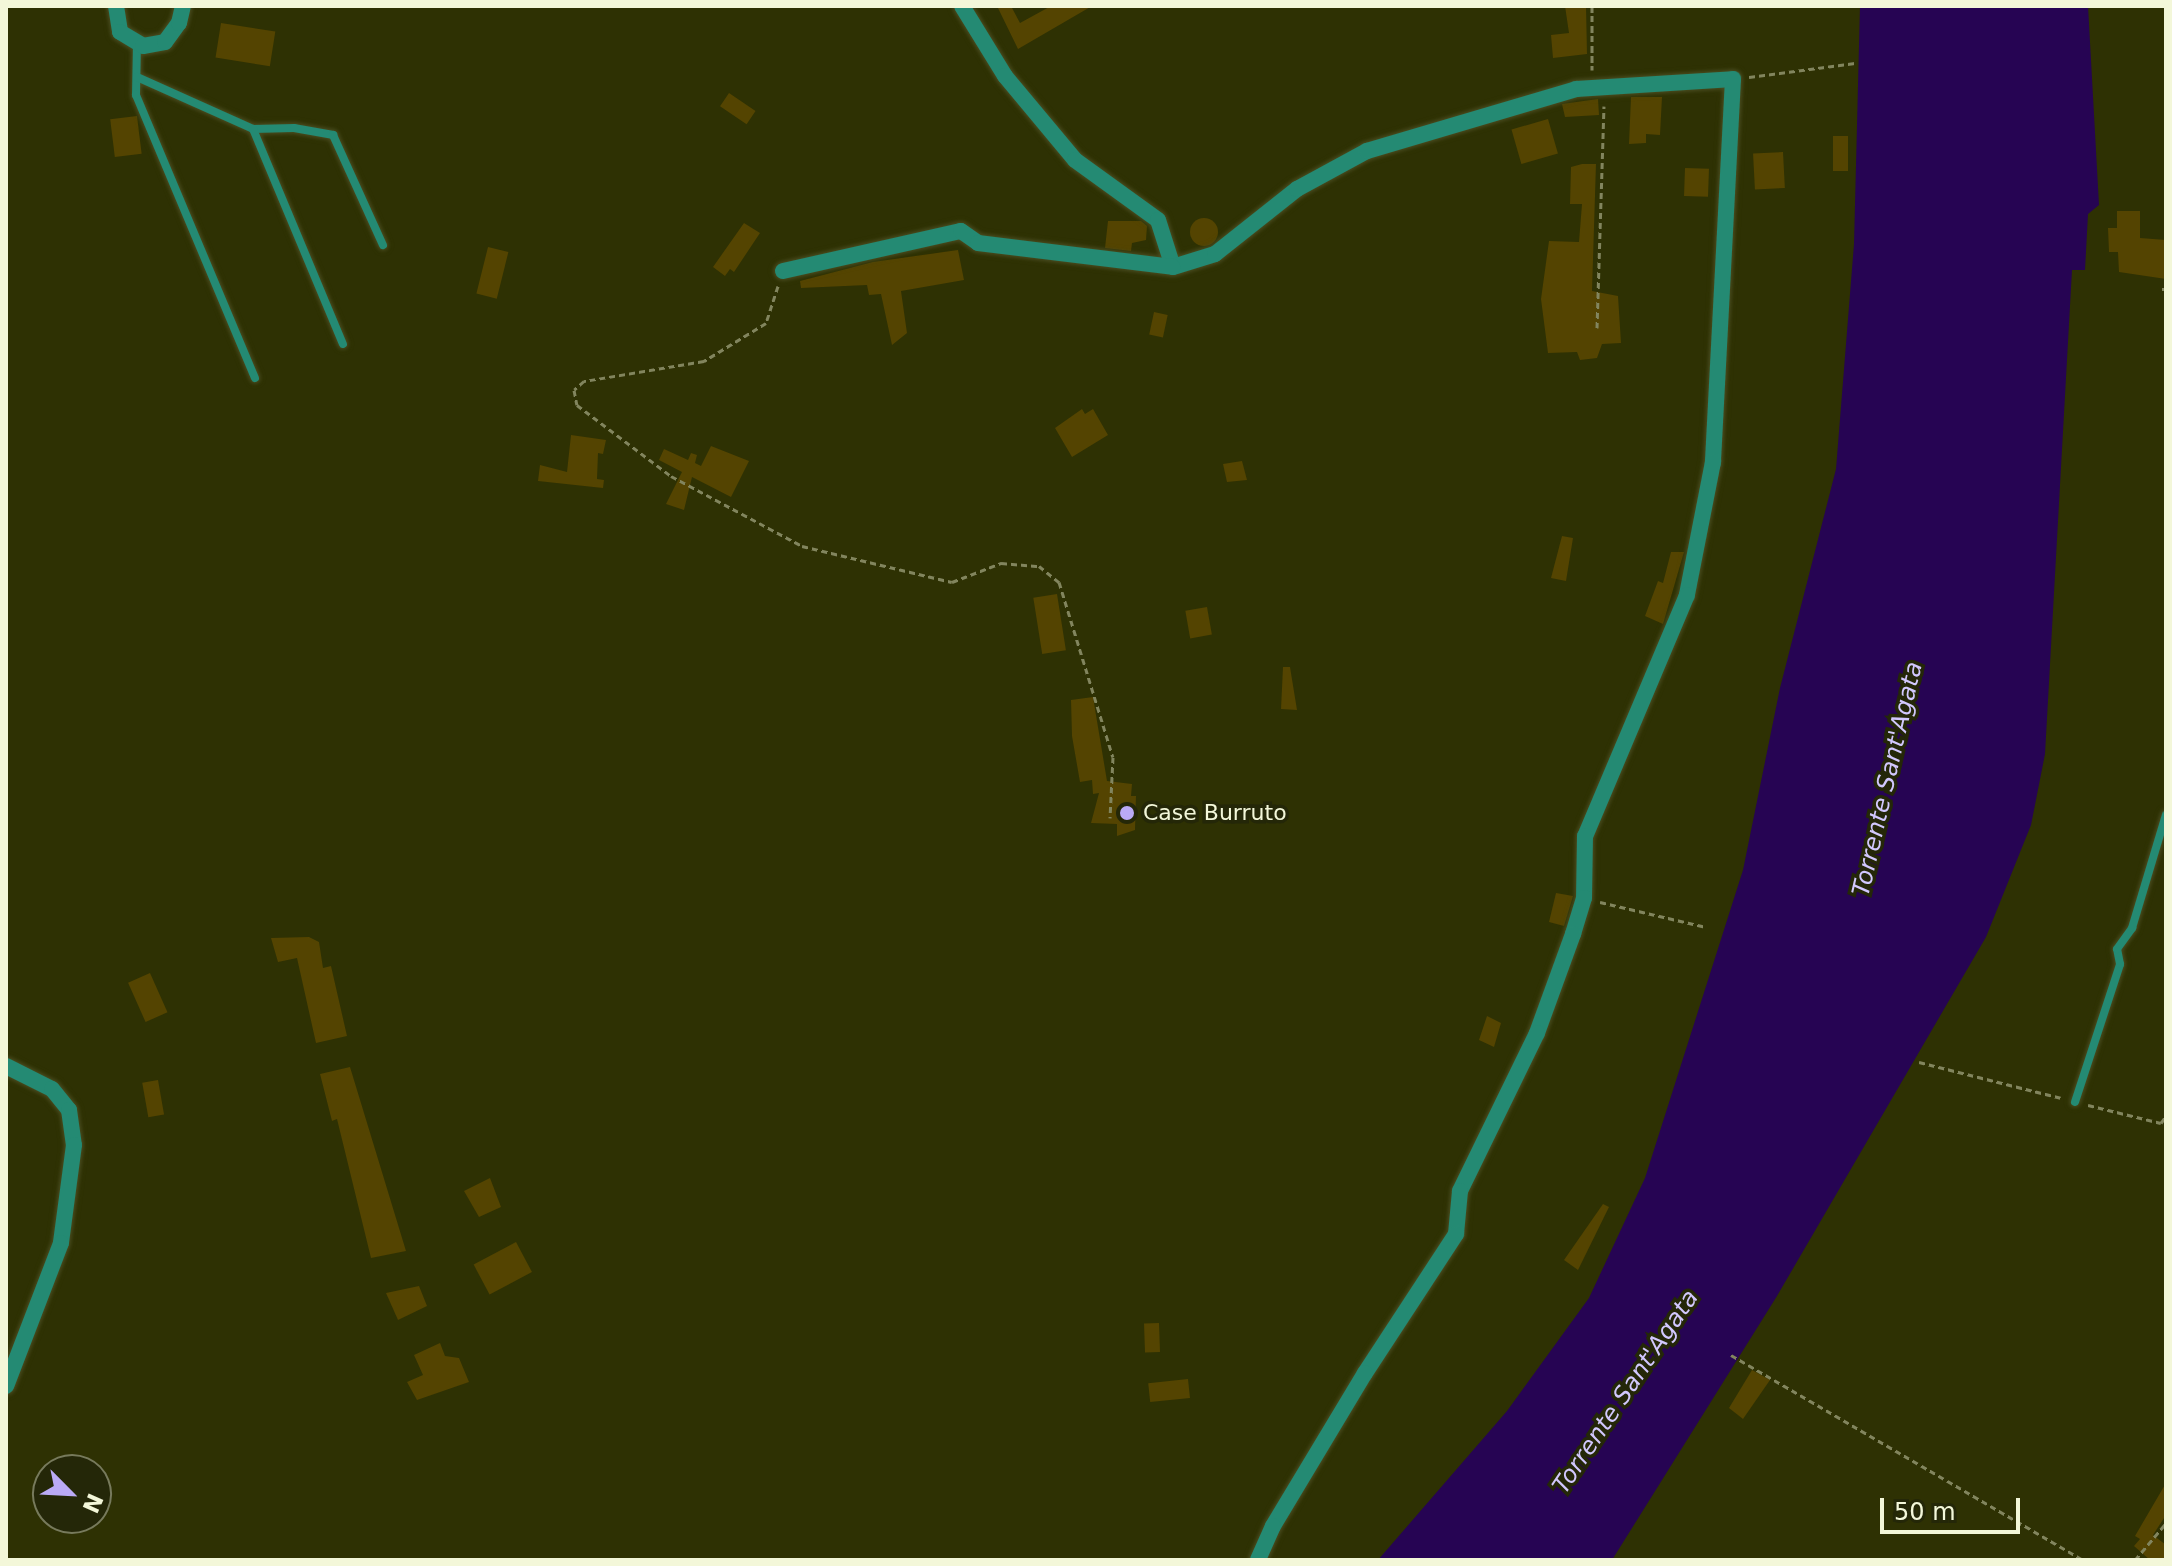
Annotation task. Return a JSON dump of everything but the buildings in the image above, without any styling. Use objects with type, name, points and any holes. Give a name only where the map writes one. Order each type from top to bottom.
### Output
[{"type":"street","points":[[116,6],[120,32],[137,42],[165,42],[179,23],[183,6]]},
{"type":"street","points":[[962,6],[1005,76],[1075,160],[1158,220],[1173,267]]},
{"type":"street","points":[[783,271],[961,231],[978,243],[1173,267],[1215,254],[1297,189],[1367,151],[1598,87],[1733,79],[1713,462],[1682,609],[1585,836],[1584,898],[1537,1033],[1460,1191],[1456,1234],[1365,1373],[1273,1526],[1258,1560]]},
{"type":"street","points":[[6,1066],[52,1089],[69,1110],[74,1145],[61,1243],[6,1386]]},
{"type":"lane","points":[[137,42],[136,95],[255,378]]},
{"type":"lane","points":[[137,77],[253,129],[294,128],[333,135],[383,245]]},
{"type":"lane","points":[[253,129],[343,344]]},
{"type":"lane","points":[[2075,1102],[2120,964],[2117,949],[2132,928],[2166,815]]},
{"type":"path","points":[[1592,6],[1598,87],[1597,328]]},
{"type":"path","points":[[1733,79],[1855,63]]},
{"type":"path","points":[[783,271],[766,323],[704,361],[584,381],[574,390],[577,405],[671,476],[802,546],[952,582],[1001,563],[1039,566],[1059,582],[1113,757],[1110,818]]},
{"type":"path","points":[[1584,898],[1706,927]]},
{"type":"path","points":[[1919,1062],[2161,1123],[2166,1116]]},
{"type":"path","points":[[1731,1355],[2083,1560]]},
{"type":"path","points":[[2135,1560],[2166,1523]]},
{"type":"water","name":"Torrente Sant'Agata","points":[[1860,6],[2088,6],[2099,205],[2088,214],[2085,270],[2072,270],[2045,754],[2031,825],[1986,937],[1777,1296],[1612,1560],[1378,1560],[1507,1411],[1589,1298],[1645,1178],[1743,870],[1780,688],[1836,469],[1854,244]]},
{"type":"place","name":"Case Burruto","points":[[1127,813]]}]
